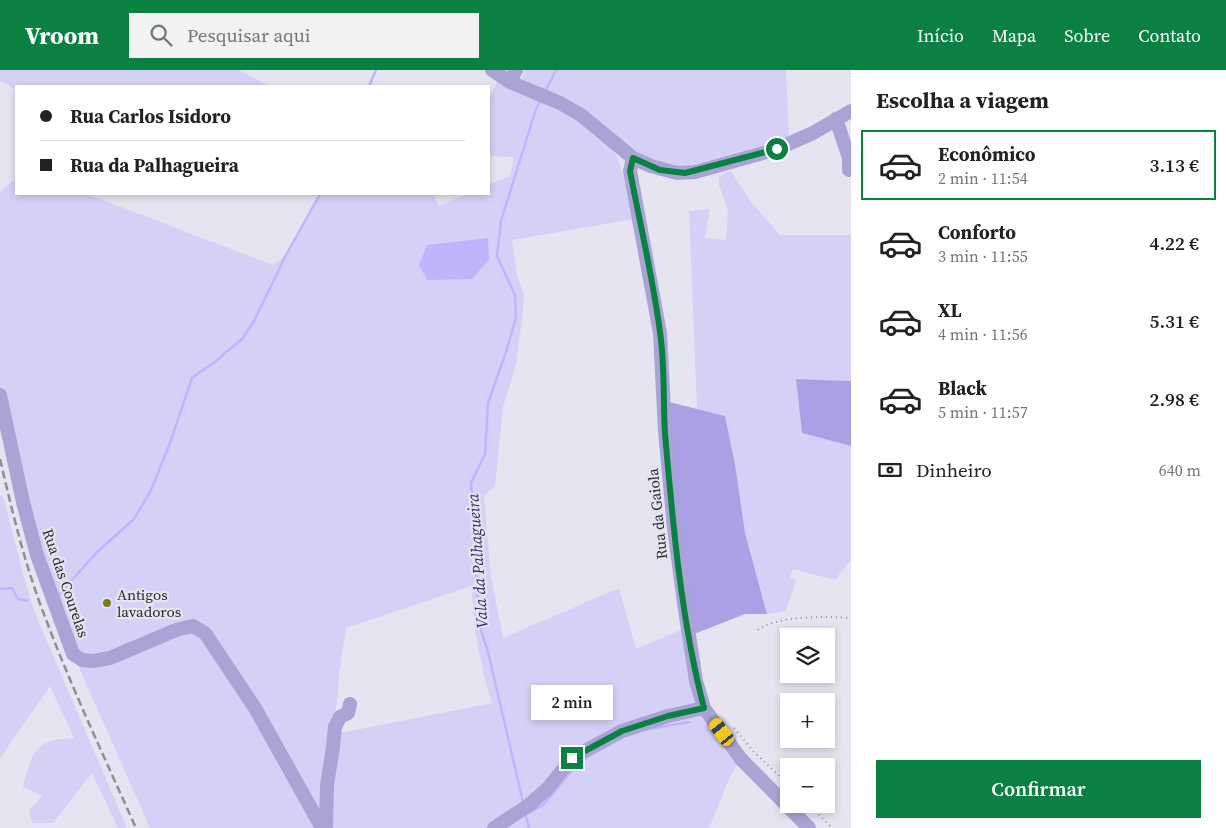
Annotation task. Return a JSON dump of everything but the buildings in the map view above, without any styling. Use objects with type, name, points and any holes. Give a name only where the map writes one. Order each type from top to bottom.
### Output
[{"type":"street","points":[[492,70],[513,76],[532,92],[549,98],[581,115],[633,158],[669,172],[696,172],[777,149],[813,133],[851,111]]},
{"type":"street","points":[[836,119],[849,158],[849,170]]},
{"type":"street","name":"Rua da Gaiola","points":[[633,158],[630,171],[660,333],[665,432],[683,595],[696,680],[704,708],[741,758],[809,828]]},
{"type":"street","name":"Rua das Courelas","points":[[0,395],[23,502],[37,555],[73,654],[82,660],[93,662],[110,658],[176,630],[193,626],[205,633],[254,708],[324,828]]},
{"type":"street","points":[[324,828],[327,785],[335,727],[340,717],[348,713],[350,704]]},
{"type":"street","points":[[494,828],[525,807],[548,788],[572,758],[622,731],[668,716],[704,708]]},
{"type":"path","points":[[758,630],[765,624],[796,618],[851,618]]},
{"type":"path","points":[[734,728],[753,751],[780,776]]},
{"type":"path","points":[[817,813],[832,828]]},
{"type":"shaded area","points":[[0,70],[239,70],[267,85],[15,85],[15,88],[0,81]]},
{"type":"shaded area","points":[[524,70],[786,70],[789,138],[685,167],[671,166],[644,157],[569,100],[525,81],[522,77]]},
{"type":"shaded area","points":[[497,82],[567,114],[592,131],[615,153],[634,219],[512,240],[517,275],[524,295],[523,311],[516,365],[503,407],[495,486],[484,496],[491,577],[503,638],[619,588],[636,649],[688,627],[703,708],[741,759],[730,777],[709,828],[326,828],[335,734],[492,703],[475,632],[471,586],[346,628],[325,778],[322,821],[205,627],[100,658],[79,653],[57,602],[0,395],[0,192],[15,179],[15,195],[90,195],[273,265],[286,255],[319,195],[434,195],[439,206],[465,195],[490,195],[490,184],[510,176],[514,157],[490,156],[490,97]]},
{"type":"shaded area","points":[[731,171],[751,202],[780,235],[851,235],[851,381],[796,379],[802,433],[851,446],[851,563],[849,562],[835,580],[793,569],[790,578],[796,580],[786,611],[767,614],[745,533],[735,464],[725,416],[697,409],[689,211],[710,209],[705,238],[726,240],[728,211],[719,185],[719,176]]},
{"type":"shaded area","points":[[488,238],[489,260],[472,279],[427,280],[419,265],[427,245]]},
{"type":"shaded area","points":[[796,379],[851,381],[851,446],[802,433]]},
{"type":"shaded area","points":[[665,401],[725,416],[735,464],[745,533],[767,614],[745,614],[689,636]]},
{"type":"shaded area","points":[[0,495],[3,496],[35,613],[127,828],[118,828],[92,773],[53,823],[32,823],[29,810],[42,796],[23,787],[32,758],[47,743],[57,739],[74,738],[50,686],[0,758]]},
{"type":"shaded area","points":[[176,630],[205,633],[322,828],[150,828],[73,654],[82,660]]},
{"type":"waterway","points":[[369,85],[376,70]]},
{"type":"waterway","name":"Vala da Palhagueira","points":[[545,92],[556,70]]},
{"type":"waterway","name":"Vala da Palhagueira","points":[[523,802],[488,652],[479,624],[471,483],[485,454],[488,403],[516,318],[515,295],[497,256],[501,221],[536,109],[541,99]]},
{"type":"waterway","points":[[57,597],[96,553],[134,519],[151,490],[170,443],[192,378],[243,338],[254,321],[286,255],[319,195]]},
{"type":"waterway","points":[[0,589],[12,588],[18,599],[27,601]]},
{"type":"waterway","points":[[649,729],[689,722]]},
{"type":"waterway","points":[[529,813],[543,805],[576,766],[587,757]]},
{"type":"waterway","name":"Vala da Palhagueira","points":[[525,813],[529,828]]},
{"type":"railway","points":[[0,459],[22,547],[38,598],[72,685],[136,828]]},
{"type":"place","name":"Antigos lavadoros","points":[[107,603]]},
{"type":"route","points":[[572,758],[622,731],[668,716],[704,708],[696,680],[684,603],[665,432],[665,401],[660,333],[630,171],[633,158],[660,170],[685,173],[696,172],[777,149]]}]
